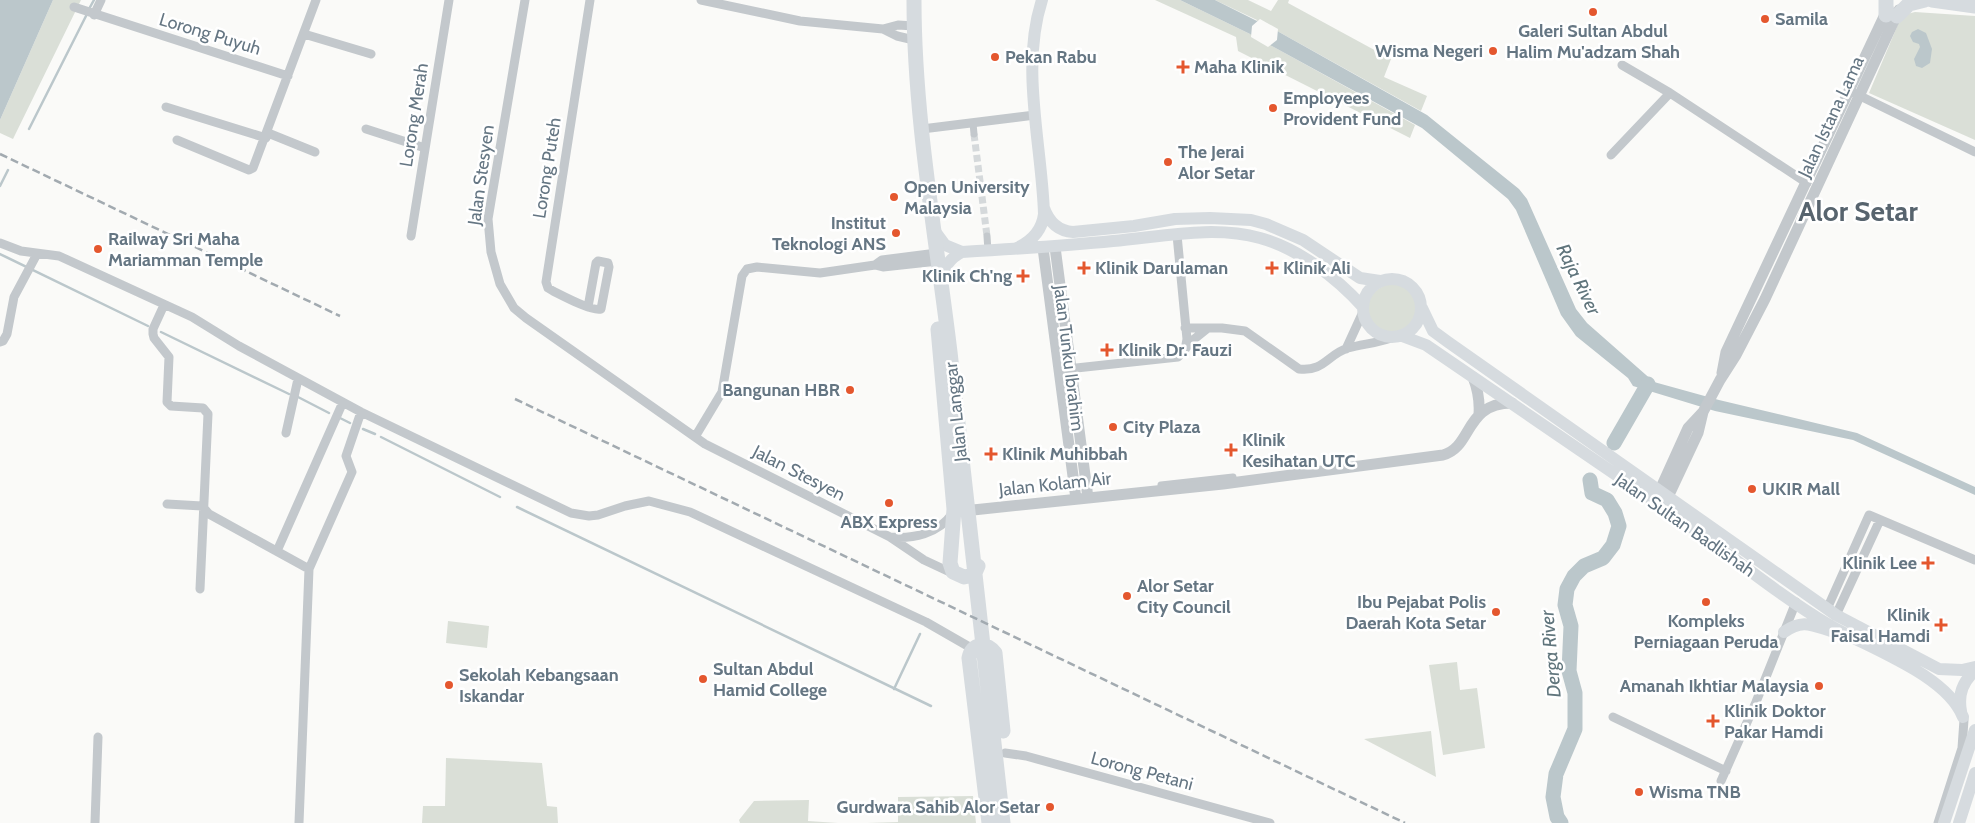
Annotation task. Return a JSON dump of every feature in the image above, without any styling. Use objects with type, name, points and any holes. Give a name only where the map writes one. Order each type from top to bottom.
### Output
[{"type":"main road","name":"Jalan Langgar","points":[[914,0],[914,33],[922,130],[1003,823]]},
{"type":"main road","points":[[1014,249],[1030,240],[1038,231],[1043,220],[1044,208],[1035,115],[1033,43],[1042,0]]},
{"type":"main road","points":[[1886,0],[1891,16],[1909,4],[1925,0]]},
{"type":"main road","points":[[1932,0],[1975,6]]},
{"type":"main road","points":[[1044,208],[1047,217],[1054,225],[1062,230],[1073,232],[1134,226],[1175,219],[1251,220],[1266,224],[1303,240],[1360,278],[1380,281],[1394,279],[1405,281],[1414,288],[1422,308],[1416,326],[1407,334],[1396,337],[1381,336],[1372,330],[1366,322],[1363,310],[1364,299],[1373,286],[1380,281]]},
{"type":"main road","points":[[934,230],[945,245],[962,252]]},
{"type":"main road","points":[[938,259],[932,272],[954,509],[950,563],[953,572],[959,576],[971,576],[978,570],[954,329],[947,299],[941,286],[947,265],[956,255],[962,252],[1049,247],[1213,232],[1233,233],[1262,238],[1282,247],[1325,272],[1350,293],[1363,310]]},
{"type":"main road","name":"Jalan Sultan Badlishah","points":[[1422,308],[1433,331],[1832,612],[1939,669],[1975,669]]},
{"type":"main road","name":"Jalan Sultan Badlishah","points":[[1396,337],[1426,345],[1829,625],[1933,680],[1954,700],[1964,719],[1975,731]]},
{"type":"main road","points":[[1784,632],[1794,625],[1807,623],[1860,641]]},
{"type":"main road","points":[[989,823],[969,658],[973,649],[985,645],[995,653],[1013,823]]},
{"type":"main road","points":[[1964,719],[1960,709],[1961,691],[1975,669]]},
{"type":"main road","points":[[1944,823],[1975,731]]},
{"type":"main road","points":[[1959,823],[1975,773]]},
{"type":"street","name":"Lorong Puyuh","points":[[101,0],[85,11],[288,76]]},
{"type":"street","points":[[177,140],[249,170],[254,168],[316,0]]},
{"type":"street","name":"Lorong Merah","points":[[411,236],[449,0]]},
{"type":"street","name":"Jalan Stesyen","points":[[525,0],[488,219],[491,252],[500,284],[508,299],[520,313],[540,329],[695,438],[890,537],[924,560],[959,576]]},
{"type":"street","name":"Lorong Puteh","points":[[588,307],[596,263],[598,261],[608,263],[609,267],[601,309],[597,311],[552,292],[546,282],[590,0]]},
{"type":"street","points":[[701,0],[800,22],[883,29],[898,25],[914,33]]},
{"type":"street","name":"Jalan Istana Lama","points":[[1890,0],[1891,16]]},
{"type":"street","name":"Jalan Istana Lama","points":[[1664,495],[1688,428],[1704,412],[1720,380],[1745,339],[1815,193],[1855,94],[1891,16],[1903,0]]},
{"type":"street","points":[[883,29],[896,36],[914,33]]},
{"type":"street","points":[[304,34],[371,54]]},
{"type":"street","points":[[1622,64],[1670,93],[1807,183],[1815,193]]},
{"type":"street","points":[[1611,155],[1670,93]]},
{"type":"street","points":[[1855,94],[1975,152]]},
{"type":"street","name":"Jalan Istana Lama","points":[[1720,380],[1726,352],[1807,183],[1855,94]]},
{"type":"street","points":[[166,107],[267,135],[315,152]]},
{"type":"street","points":[[922,130],[1035,115]]},
{"type":"street","points":[[973,123],[974,134]]},
{"type":"street","points":[[366,130],[425,148]]},
{"type":"street","points":[[1177,235],[1187,343],[1182,354]]},
{"type":"street","points":[[986,236],[988,250]]},
{"type":"street","points":[[0,243],[11,248],[37,254],[58,256],[192,317],[230,341],[361,412],[571,513],[589,516],[598,515],[625,506],[649,501],[690,512],[926,622],[973,649]]},
{"type":"street","name":"Jalan Tunku Ibrahim","points":[[1049,247],[1071,369],[1082,499]]},
{"type":"street","name":"Jalan Tunku Ibrahim","points":[[1049,247],[1059,370],[1082,499]]},
{"type":"street","points":[[0,342],[3,341],[7,334],[14,296],[37,254]]},
{"type":"street","points":[[695,438],[722,392],[742,276],[747,269],[757,267],[820,273],[938,259]]},
{"type":"street","points":[[164,305],[153,329],[153,334],[169,357],[167,402],[171,406],[204,408],[208,414],[202,506],[200,589]]},
{"type":"street","points":[[1346,348],[1363,310]]},
{"type":"street","points":[[1185,328],[1245,331],[1299,368],[1308,370],[1318,367],[1346,348],[1396,337]]},
{"type":"street","points":[[1059,370],[1178,357],[1193,340],[1208,328]]},
{"type":"street","points":[[1473,377],[1478,390],[1479,414]]},
{"type":"street","points":[[286,433],[298,379]]},
{"type":"street","points":[[277,550],[343,402]]},
{"type":"street","name":"Jalan Kolam Air","points":[[973,510],[1223,484],[1449,454],[1479,414],[1495,404],[1512,403]]},
{"type":"street","points":[[299,823],[309,569],[352,472],[352,468],[346,461],[346,456],[361,412]]},
{"type":"street","points":[[1161,485],[1233,477]]},
{"type":"street","points":[[166,504],[202,506],[209,514],[309,569]]},
{"type":"street","points":[[890,537],[909,538],[925,534],[945,522],[954,509]]},
{"type":"street","points":[[1832,612],[1869,515],[1975,560]]},
{"type":"street","points":[[1832,612],[1880,520]]},
{"type":"street","points":[[1721,782],[1796,602]]},
{"type":"street","points":[[1612,717],[1726,771]]},
{"type":"street","points":[[1938,823],[1962,748],[1964,719]]},
{"type":"street","points":[[95,823],[98,737]]},
{"type":"street","name":"Lorong Petani","points":[[1005,753],[1026,756],[1270,823]]},
{"type":"street","points":[[1964,823],[1975,790]]},
{"type":"shaded area","points":[[0,0],[53,0],[0,120]]},
{"type":"shaded area","points":[[53,0],[81,0],[13,139],[0,133],[0,120]]},
{"type":"shaded area","points":[[1155,0],[1180,0],[1250,34],[1257,20],[1215,0],[1248,0],[1271,11],[1278,0],[1289,0],[1288,3],[1391,59],[1384,77],[1427,96],[1421,111],[1279,32],[1272,46],[1415,125],[1410,138],[1238,51],[1236,37]]},
{"type":"shaded area","points":[[1180,0],[1215,0],[1279,32],[1427,115],[1519,189],[1527,199],[1576,309],[1587,323],[1654,382],[1719,400],[1857,433],[1975,487],[1975,495],[1853,440],[1715,411],[1633,386],[1628,378],[1576,336],[1561,315],[1516,210],[1508,199],[1422,128],[1250,34]]},
{"type":"shaded area","points":[[1915,12],[1975,16],[1975,140],[1869,93],[1899,22],[1907,14]]},
{"type":"shaded area","points":[[1918,29],[1926,33],[1932,49],[1930,63],[1922,68],[1916,66],[1914,59],[1920,47],[1919,44],[1913,42],[1910,36],[1912,32]]},
{"type":"shaded area","points":[[1388,284],[1398,284],[1411,291],[1418,304],[1418,314],[1411,327],[1398,334],[1388,334],[1379,330],[1372,323],[1368,314],[1368,304],[1372,295],[1379,288]]},
{"type":"shaded area","points":[[448,621],[489,626],[487,648],[446,643]]},
{"type":"shaded area","points":[[1457,662],[1460,690],[1477,688],[1485,748],[1443,755],[1429,665]]},
{"type":"shaded area","points":[[1431,731],[1436,777],[1364,739]]},
{"type":"shaded area","points":[[446,758],[542,763],[547,806],[557,807],[558,823],[422,823],[423,806],[445,806]]},
{"type":"shaded area","points":[[973,796],[976,823],[867,823],[898,822],[898,797]]},
{"type":"shaded area","points":[[809,800],[808,821],[838,823],[740,823],[739,820],[754,801]]},
{"type":"pier","points":[[1260,19],[1278,29],[1277,40],[1268,47],[1251,37],[1252,26]]},
{"type":"waterway","points":[[89,9],[94,0]]},
{"type":"waterway","points":[[29,129],[87,14]]},
{"type":"waterway","points":[[0,186],[8,170]]},
{"type":"waterway","points":[[0,254],[148,326]]},
{"type":"waterway","points":[[161,332],[289,394]]},
{"type":"waterway","points":[[1614,443],[1648,384]]},
{"type":"waterway","points":[[298,397],[329,413]]},
{"type":"waterway","points":[[338,417],[350,423]]},
{"type":"waterway","points":[[363,429],[375,434]]},
{"type":"waterway","points":[[381,437],[500,497]]},
{"type":"waterway","name":"Derga River","points":[[1561,823],[1557,817],[1553,797],[1556,774],[1575,729],[1575,693],[1569,671],[1571,626],[1565,605],[1567,589],[1574,576],[1584,566],[1603,558],[1613,545],[1619,526],[1615,513],[1607,500],[1592,493],[1590,480]]},
{"type":"waterway","points":[[517,507],[931,706]]},
{"type":"waterway","points":[[894,689],[920,634]]},
{"type":"tunnel","points":[[974,134],[987,236]]},
{"type":"railway","points":[[0,154],[340,316]]},
{"type":"railway","points":[[515,399],[1405,823]]},
{"type":"place","name":"Galeri Sultan Abdul Halim Mu'adzam Shah","points":[[1593,12]]},
{"type":"place","name":"Samila","points":[[1765,19]]},
{"type":"place","name":"Wisma Negeri","points":[[1493,51]]},
{"type":"place","name":"Pekan Rabu","points":[[995,57]]},
{"type":"place","name":"Maha Klinik","points":[[1183,67]]},
{"type":"place","name":"Employees Provident Fund","points":[[1273,108]]},
{"type":"place","name":"The Jerai Alor Setar","points":[[1168,162]]},
{"type":"place","name":"Open University Malaysia","points":[[894,197]]},
{"type":"place","name":"Institut Teknologi ANS","points":[[896,233]]},
{"type":"place","name":"Railway Sri Maha Mariamman Temple","points":[[98,249]]},
{"type":"place","name":"Klinik Darulaman","points":[[1084,268]]},
{"type":"place","name":"Klinik Ali","points":[[1272,268]]},
{"type":"place","name":"Klinik Ch'ng","points":[[1023,276]]},
{"type":"place","name":"Klinik Dr. Fauzi","points":[[1107,350]]},
{"type":"place","name":"Bangunan HBR","points":[[850,390]]},
{"type":"place","name":"City Plaza","points":[[1113,427]]},
{"type":"place","name":"Klinik Kesihatan UTC","points":[[1231,450]]},
{"type":"place","name":"Klinik Muhibbah","points":[[991,454]]},
{"type":"place","name":"UKIR Mall","points":[[1752,489]]},
{"type":"place","name":"ABX Express","points":[[889,503]]},
{"type":"place","name":"Klinik Lee","points":[[1928,563]]},
{"type":"place","name":"Alor Setar City Council","points":[[1127,596]]},
{"type":"place","name":"Kompleks Perniagaan Peruda","points":[[1706,602]]},
{"type":"place","name":"Ibu Pejabat Polis Daerah Kota Setar","points":[[1496,612]]},
{"type":"place","name":"Klinik Faisal Hamdi","points":[[1941,625]]},
{"type":"place","name":"Sultan Abdul Hamid College","points":[[703,679]]},
{"type":"place","name":"Sekolah Kebangsaan Iskandar","points":[[449,685]]},
{"type":"place","name":"Amanah Ikhtiar Malaysia","points":[[1819,686]]},
{"type":"place","name":"Klinik Doktor Pakar Hamdi","points":[[1713,721]]},
{"type":"place","name":"Wisma TNB","points":[[1639,792]]},
{"type":"place","name":"Gurdwara Sahib Alor Setar","points":[[1050,807]]},
{"type":"district","name":"Alor Setar","points":[[1858,211]]},
{"type":"water label","name":"Raja River","points":[[1579,279]]}]
